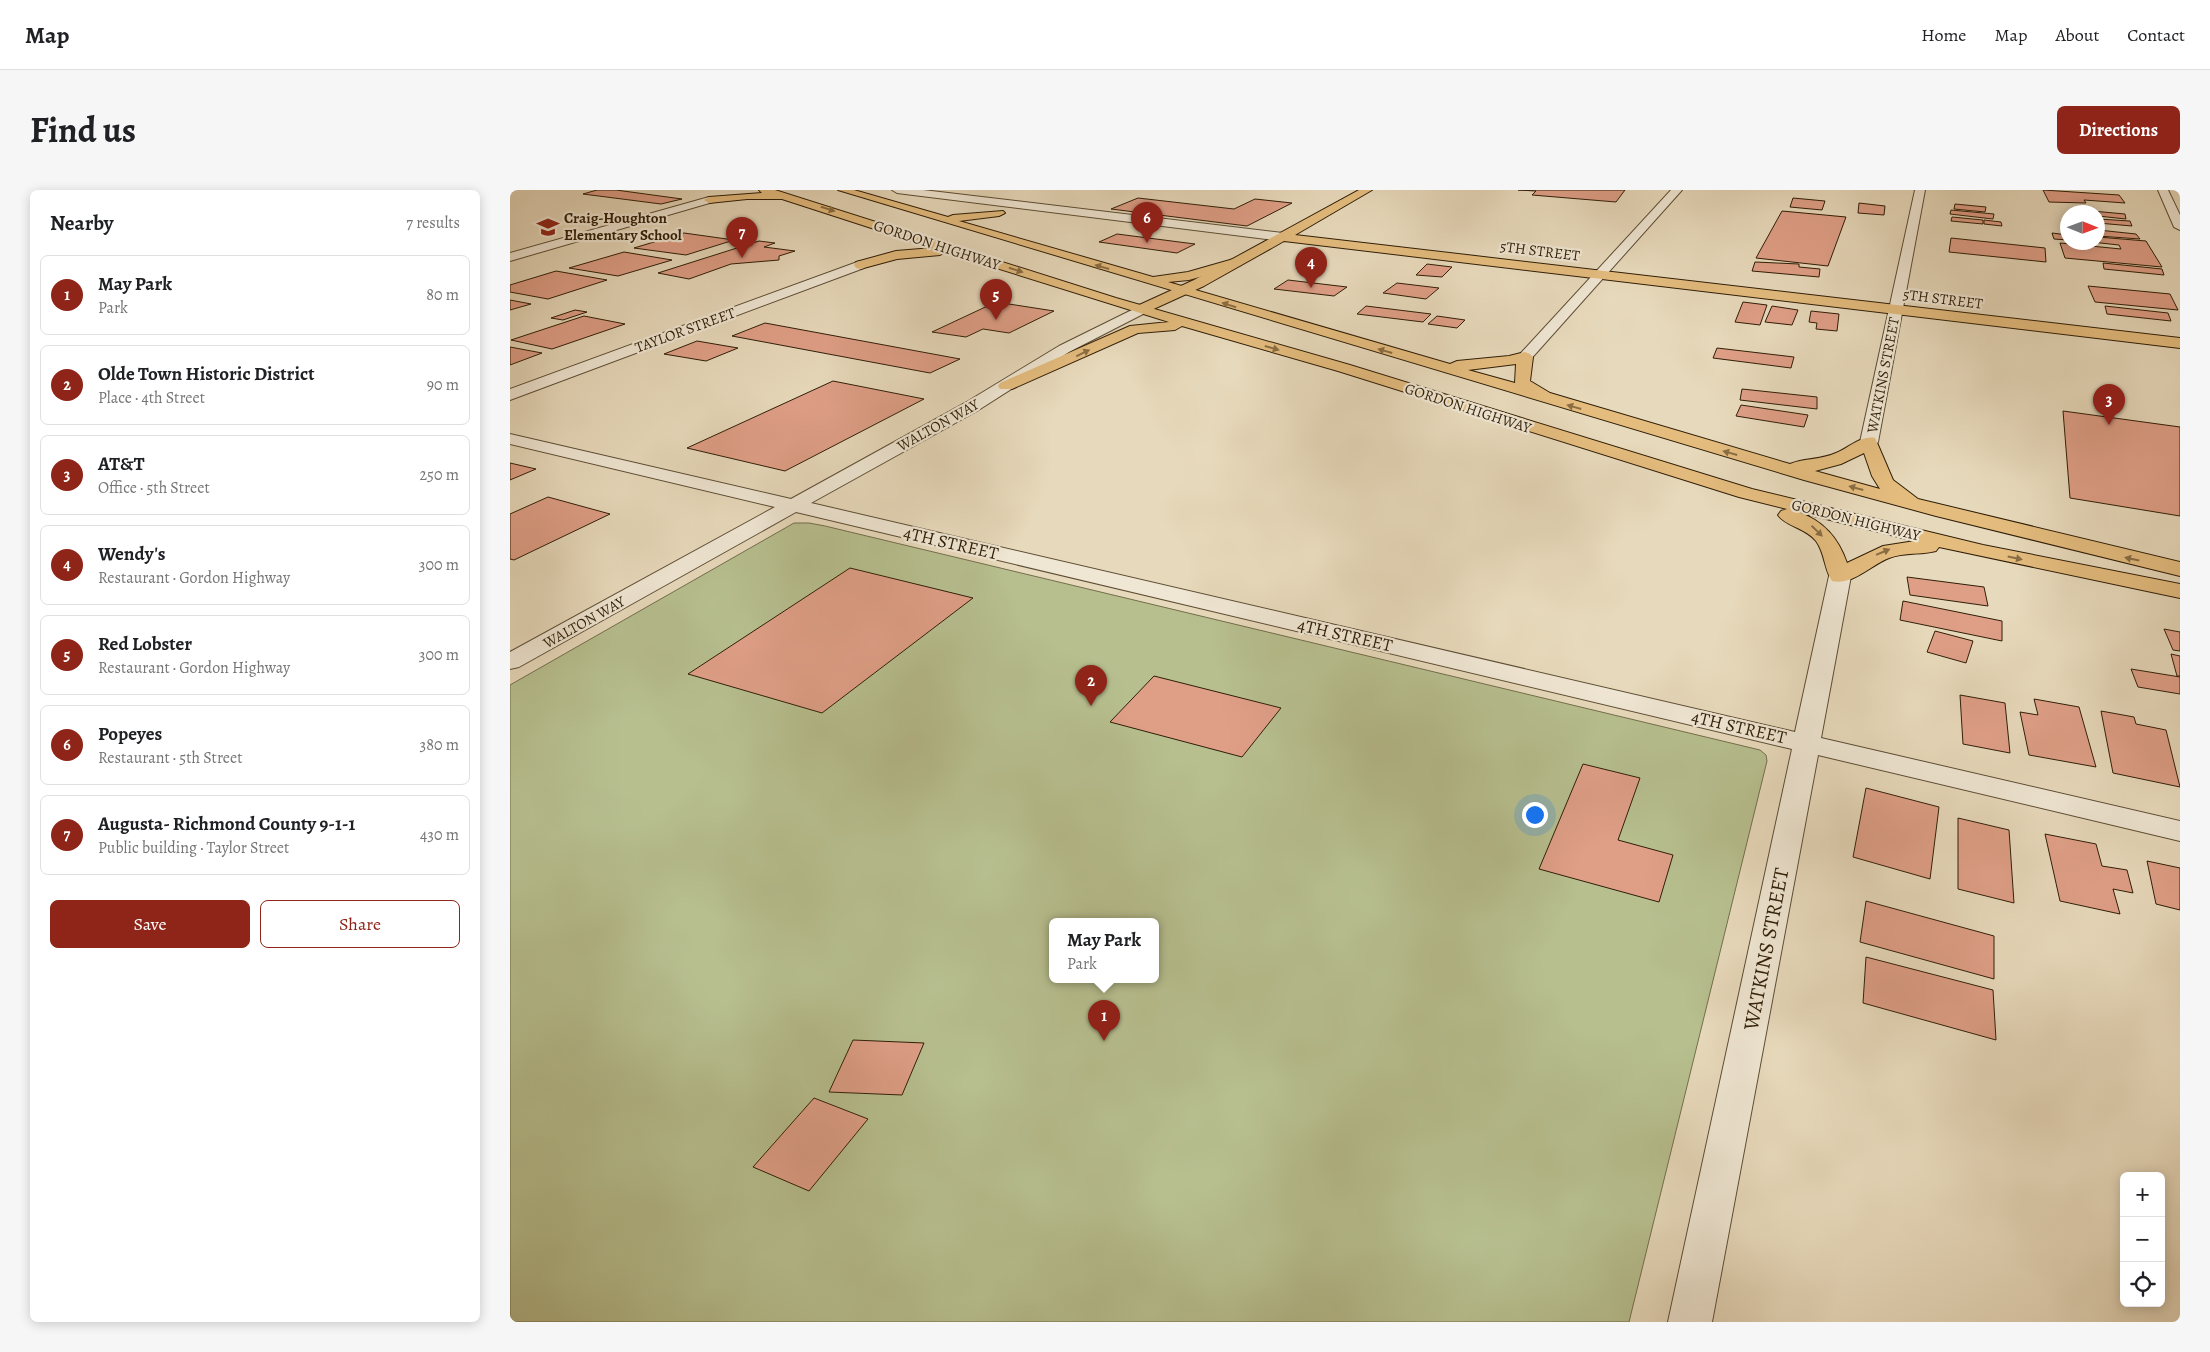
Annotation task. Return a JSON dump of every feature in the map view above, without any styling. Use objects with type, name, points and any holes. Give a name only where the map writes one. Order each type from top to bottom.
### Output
[{"type":"main road","points":[[709,200],[734,190]]},
{"type":"main road","name":"GORDON HIGHWAY","points":[[764,190],[1206,329],[1344,368],[1576,442],[1746,493],[1983,551],[2180,591]]},
{"type":"main road","name":"GORDON HIGHWAY","points":[[842,190],[1763,462],[1944,512],[2180,569]]},
{"type":"main road","name":"WALTON WAY","points":[[1142,309],[1237,262],[1367,190]]},
{"type":"main road","points":[[709,200],[747,196],[782,196]]},
{"type":"main road","points":[[924,214],[959,218],[999,213]]},
{"type":"main road","points":[[988,233],[976,226],[999,213]]},
{"type":"main road","points":[[860,265],[908,242],[908,239],[901,233]]},
{"type":"main road","name":"5TH STREET","points":[[1283,237],[2180,344]]},
{"type":"main road","points":[[860,265],[911,253],[961,252]]},
{"type":"main road","points":[[1121,272],[1148,278],[1168,278],[1189,276],[1237,262]]},
{"type":"main road","points":[[1006,386],[1135,330],[1172,326],[1206,329]]},
{"type":"main road","points":[[1418,360],[1464,366],[1509,361],[1525,357],[1520,378],[1522,383],[1527,389],[1551,400]]},
{"type":"main road","points":[[1576,442],[1652,472],[1796,518],[1817,527],[1836,559],[1840,576],[1877,554],[1892,548],[1932,547],[1983,551]]},
{"type":"main road","points":[[1763,462],[1798,467],[1830,464],[1850,455],[1869,442],[1882,480],[1889,488],[1898,495],[1944,512]]},
{"type":"street","name":"5TH STREET","points":[[897,190],[1283,237]]},
{"type":"street","points":[[1525,357],[1677,190]]},
{"type":"street","name":"WATKINS STREET","points":[[1869,442],[1920,190]]},
{"type":"street","points":[[2163,190],[2180,227]]},
{"type":"street","points":[[999,213],[1039,197]]},
{"type":"street","points":[[510,257],[709,200]]},
{"type":"street","name":"TAYLOR STREET","points":[[510,395],[860,265]]},
{"type":"street","name":"WALTON WAY","points":[[510,662],[1006,386],[1064,349],[1142,309]]},
{"type":"street","name":"4TH STREET","points":[[510,439],[2180,831]]},
{"type":"street","name":"WATKINS STREET","points":[[1690,1322],[1808,743],[1840,576]]},
{"type":"green space","points":[[794,523],[825,526],[1760,750],[1766,755],[1767,761],[1629,1322],[510,1322],[510,685]]},
{"type":"building","points":[[597,190],[616,190],[682,199],[661,204],[583,194]]},
{"type":"building","points":[[1518,190],[1625,190],[1616,202],[1532,195],[1536,191]]},
{"type":"building","points":[[2043,190],[2119,195],[2125,203],[2084,200],[2086,203],[2049,202]]},
{"type":"building","points":[[1138,198],[1234,209],[1255,199],[1292,203],[1247,226],[1111,209]]},
{"type":"building","points":[[1793,198],[1825,201],[1822,210],[1790,207]]},
{"type":"building","points":[[1859,203],[1885,206],[1884,215],[1858,213]]},
{"type":"building","points":[[1955,204],[1986,207],[1985,212],[1954,209]]},
{"type":"building","points":[[1951,210],[1994,214],[1993,219],[1950,214]]},
{"type":"building","points":[[1782,211],[1846,217],[1828,266],[1756,258]]},
{"type":"building","points":[[2105,212],[2125,214],[2126,219],[2105,217]]},
{"type":"building","points":[[1952,217],[1983,220],[1983,224],[1951,221]]},
{"type":"building","points":[[2105,219],[2130,221],[2132,226],[2105,224]]},
{"type":"building","points":[[1984,220],[2001,222],[2002,226],[1984,224]]},
{"type":"building","points":[[2105,231],[2136,234],[2140,239],[2105,236]]},
{"type":"building","points":[[684,233],[734,240],[686,255],[634,248]]},
{"type":"building","points":[[2052,233],[2060,234],[2060,239],[2054,239]]},
{"type":"building","points":[[1117,234],[1195,244],[1177,253],[1099,242]]},
{"type":"building","points":[[1951,238],[2045,248],[2046,262],[1949,252]]},
{"type":"building","points":[[2105,238],[2146,241],[2162,267],[2065,258],[2062,250],[2105,250],[2105,247],[2121,249],[2119,245],[2105,244]]},
{"type":"building","points":[[759,241],[775,243],[764,247],[795,251],[779,256],[779,260],[731,264],[689,279],[658,273]]},
{"type":"building","points":[[624,252],[672,260],[618,276],[569,268]]},
{"type":"building","points":[[1755,262],[1799,264],[1799,267],[1820,269],[1819,277],[1752,271]]},
{"type":"building","points":[[2103,263],[2162,269],[2164,275],[2104,269]]},
{"type":"building","points":[[1427,264],[1452,267],[1442,277],[1416,275]]},
{"type":"building","points":[[556,271],[607,280],[548,299],[510,292],[510,285]]},
{"type":"building","points":[[1288,280],[1347,287],[1334,296],[1274,289]]},
{"type":"building","points":[[1397,283],[1439,288],[1426,299],[1383,293]]},
{"type":"building","points":[[2088,286],[2170,294],[2178,310],[2095,302]]},
{"type":"building","points":[[510,300],[531,304],[510,310]]},
{"type":"building","points":[[996,302],[1054,311],[1009,333],[983,329],[966,337],[932,332]]},
{"type":"building","points":[[1743,302],[1767,305],[1760,325],[1735,322]]},
{"type":"building","points":[[1366,306],[1431,314],[1423,322],[1357,314]]},
{"type":"building","points":[[1772,306],[1798,310],[1792,325],[1765,322]]},
{"type":"building","points":[[2105,306],[2168,313],[2171,321],[2107,314]]},
{"type":"building","points":[[575,310],[587,312],[563,320],[551,318]]},
{"type":"building","points":[[1811,311],[1839,314],[1837,331],[1816,329],[1817,323],[1809,322]]},
{"type":"building","points":[[584,316],[625,324],[552,349],[511,340]]},
{"type":"building","points":[[1437,316],[1465,320],[1457,328],[1428,324]]},
{"type":"building","points":[[765,323],[960,359],[930,373],[732,336]]},
{"type":"building","points":[[697,341],[738,348],[706,361],[664,354]]},
{"type":"building","points":[[510,347],[542,353],[510,365]]},
{"type":"building","points":[[1717,348],[1794,357],[1791,368],[1713,358]]},
{"type":"building","points":[[833,381],[924,399],[785,471],[687,448]]},
{"type":"building","points":[[1742,389],[1817,397],[1817,409],[1740,400]]},
{"type":"building","points":[[1741,405],[1808,415],[1804,427],[1736,416]]},
{"type":"building","points":[[2063,411],[2180,427],[2180,516],[2070,498]]},
{"type":"building","points":[[510,463],[536,469],[510,480]]},
{"type":"building","points":[[548,497],[610,514],[514,560],[510,559],[510,514]]},
{"type":"building","points":[[850,568],[973,598],[822,713],[688,674]]},
{"type":"building","points":[[1907,577],[1984,587],[1988,606],[1910,595]]},
{"type":"building","points":[[1903,601],[2002,621],[2002,641],[1900,620]]},
{"type":"building","points":[[2164,629],[2180,632],[2180,651],[2173,650]]},
{"type":"building","points":[[1935,631],[1973,641],[1966,663],[1927,652]]},
{"type":"building","points":[[2171,654],[2180,656],[2180,676],[2177,676]]},
{"type":"building","points":[[2131,669],[2180,677],[2180,694],[2138,687]]},
{"type":"building","points":[[1154,676],[1281,708],[1242,757],[1110,722]]},
{"type":"building","points":[[1960,695],[2005,703],[2010,753],[1963,744]]},
{"type":"building","points":[[2034,699],[2079,707],[2096,767],[2029,755],[2020,712],[2038,715]]},
{"type":"building","points":[[2101,711],[2134,717],[2136,724],[2166,730],[2180,787],[2113,773]]},
{"type":"building","points":[[1583,764],[1640,778],[1618,840],[1673,855],[1659,902],[1539,869]]},
{"type":"building","points":[[1866,788],[1939,807],[1930,879],[1853,857]]},
{"type":"building","points":[[1958,818],[2009,830],[2014,903],[1958,889]]},
{"type":"building","points":[[2045,834],[2096,844],[2102,866],[2127,870],[2133,893],[2113,889],[2120,914],[2060,901]]},
{"type":"building","points":[[2147,861],[2180,868],[2180,910],[2156,904]]},
{"type":"building","points":[[1866,901],[1994,936],[1994,979],[1860,942]]},
{"type":"building","points":[[1866,957],[1993,990],[1996,1040],[1863,1003]]},
{"type":"building","points":[[853,1040],[924,1043],[902,1095],[829,1092]]},
{"type":"building","points":[[814,1098],[868,1119],[809,1191],[753,1167]]},
{"type":"place","name":"Craig-Houghton Elementary School","points":[[548,227]]},
{"type":"place","name":"Popeyes","points":[[1147,243]]},
{"type":"place","name":"Augusta- Richmond County 9-1-1","points":[[742,258]]},
{"type":"place","name":"Wendy's","points":[[1311,288]]},
{"type":"place","name":"Red Lobster","points":[[996,320]]},
{"type":"place","name":"AT&T","points":[[2109,425]]},
{"type":"place","name":"Olde Town Historic District","points":[[1091,706]]},
{"type":"place","name":"May Park","points":[[1104,1041]]}]
